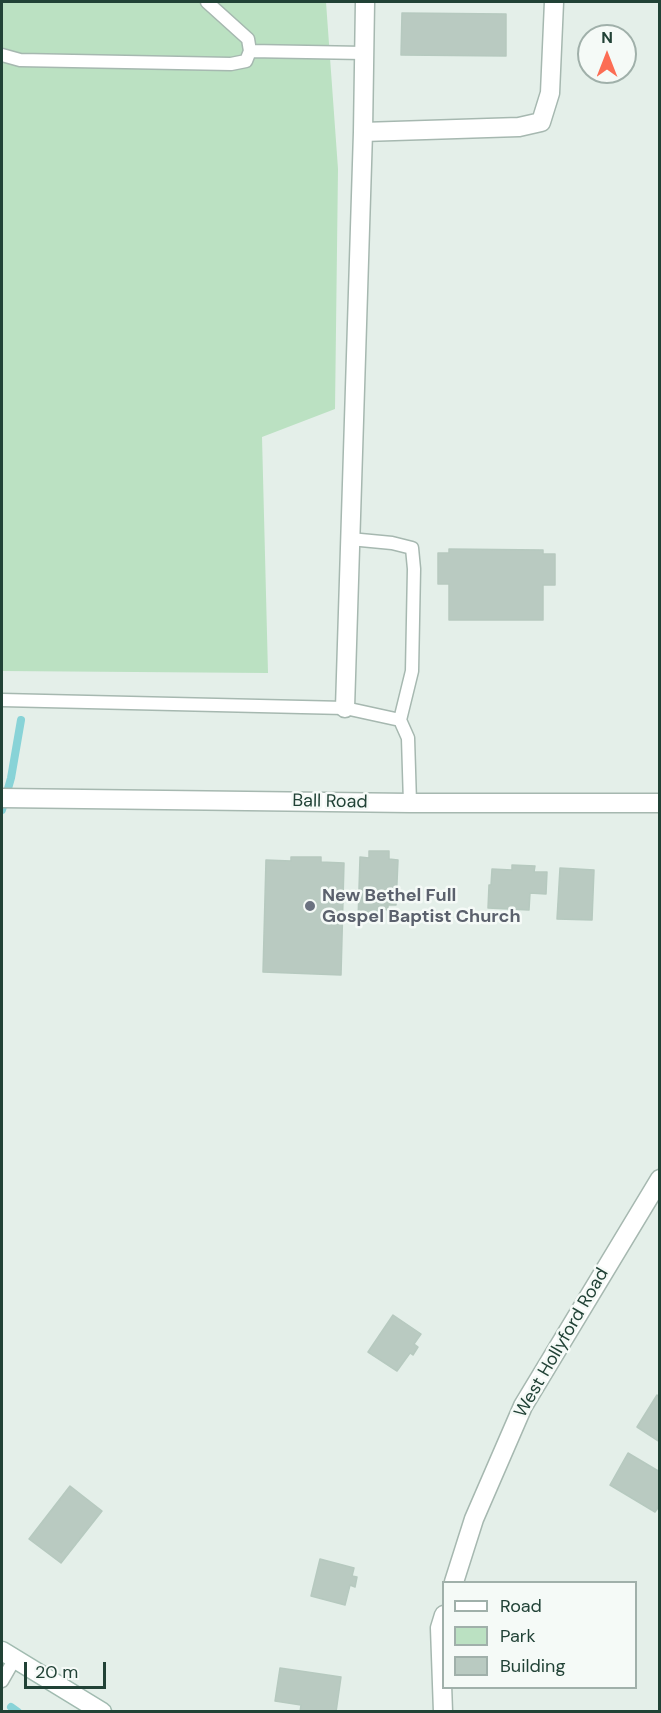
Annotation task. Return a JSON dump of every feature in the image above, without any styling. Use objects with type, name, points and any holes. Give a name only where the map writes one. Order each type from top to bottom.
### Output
[{"type":"street","points":[[345,708],[365,2]]},
{"type":"street","points":[[363,132],[519,127],[541,122],[550,93],[554,2]]},
{"type":"street","name":"Ball Road","points":[[9,798],[410,803],[660,803]]},
{"type":"street","name":"West Hollyford Road","points":[[454,1581],[474,1519],[523,1406],[660,1179]]},
{"type":"street","points":[[442,1622],[440,1628],[442,1684]]},
{"type":"street","points":[[8,1655],[102,1712]]},
{"type":"street","points":[[442,1689],[443,1712]]},
{"type":"lane","points":[[2,55],[20,60],[231,64],[246,61],[250,51],[248,39],[207,2]]},
{"type":"lane","points":[[250,51],[364,53]]},
{"type":"lane","points":[[350,539],[392,543],[412,548],[414,569],[412,671],[400,720],[408,738],[410,803]]},
{"type":"lane","points":[[2,700],[345,708],[400,720]]},
{"type":"lane","points":[[2,1681],[8,1655]]},
{"type":"green space","points":[[2,2],[326,2],[338,169],[335,409],[262,437],[268,673],[2,671]]},
{"type":"building","points":[[402,13],[506,14],[506,56],[401,55]]},
{"type":"building","points":[[449,549],[543,550],[543,554],[555,554],[555,585],[543,585],[543,620],[449,620],[449,584],[438,584],[438,553],[449,553]]},
{"type":"building","points":[[369,851],[389,851],[389,859],[398,860],[396,905],[388,905],[388,910],[384,909],[384,922],[358,921],[360,857],[369,858]]},
{"type":"building","points":[[291,857],[321,857],[321,862],[344,863],[341,975],[263,972],[266,860],[291,861]]},
{"type":"building","points":[[512,865],[535,866],[534,872],[547,872],[546,894],[530,893],[529,910],[488,908],[492,869],[512,870]]},
{"type":"building","points":[[560,868],[594,870],[592,920],[557,919]]},
{"type":"building","points":[[393,1315],[421,1334],[414,1344],[418,1347],[413,1355],[410,1353],[397,1371],[368,1352]]},
{"type":"building","points":[[657,1395],[660,1397],[660,1442],[637,1427]]},
{"type":"building","points":[[628,1453],[660,1472],[660,1505],[655,1512],[610,1485]]},
{"type":"building","points":[[70,1486],[102,1511],[61,1563],[29,1539]]},
{"type":"building","points":[[320,1559],[354,1568],[352,1576],[357,1577],[355,1587],[350,1585],[345,1605],[311,1596]]},
{"type":"building","points":[[280,1668],[341,1677],[336,1712],[300,1712],[301,1705],[275,1701]]},
{"type":"waterway","points":[[2,810],[11,778],[21,720]]},
{"type":"waterway","points":[[11,1707],[18,1712]]},
{"type":"place","name":"New Bethel Full Gospel Baptist Church","points":[[310,906]]}]
